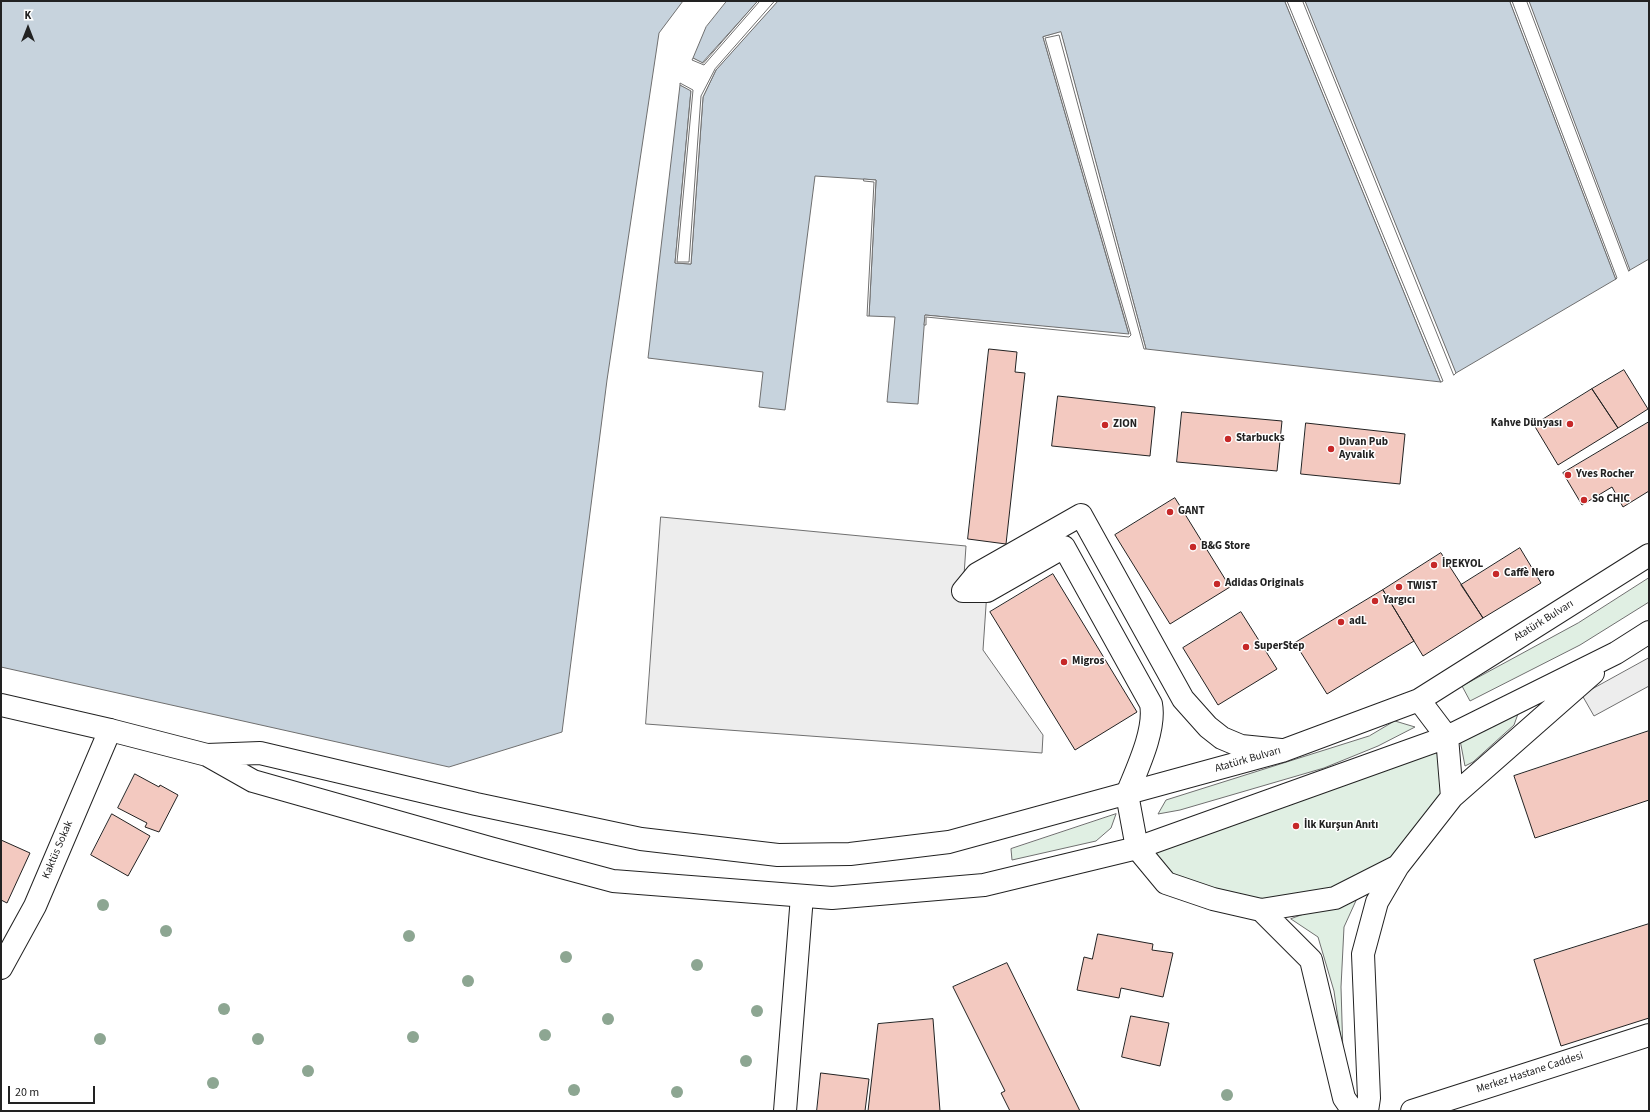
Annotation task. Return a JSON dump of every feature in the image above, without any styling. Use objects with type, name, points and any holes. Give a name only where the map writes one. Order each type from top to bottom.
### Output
[{"type":"main road","points":[[1282,751],[1241,746],[1222,738],[1208,727],[1183,699],[1081,515],[1059,539],[1151,704],[1152,715],[1149,733],[1127,794],[1137,848],[1166,883],[1213,899],[1261,910],[1335,898],[1398,866]]},
{"type":"main road","name":"Atatürk Bulvarı","points":[[207,755],[260,752],[476,804],[641,839],[778,855],[850,854],[949,842],[1282,751],[1419,700],[1649,555]]},
{"type":"main road","points":[[1,705],[110,730],[207,755],[253,781],[613,882],[832,898],[984,885],[1137,848],[1447,737],[1616,653],[1649,632]]},
{"type":"main road","points":[[1367,1111],[1369,1098],[1363,954],[1377,902],[1398,866],[1452,797],[1616,653]]},
{"type":"main road","points":[[1419,700],[1447,737],[1452,797]]},
{"type":"main road","name":"Kaktüs Sokak","points":[[1,968],[34,906],[110,730]]},
{"type":"main road","points":[[785,1111],[802,896]]},
{"type":"main road","points":[[1261,910],[1311,960],[1344,1098],[1353,1111]]},
{"type":"main road","name":"Merkez Hastane Caddesi","points":[[1412,1111],[1649,1035]]},
{"type":"green space","points":[[1649,578],[1649,602],[1580,645],[1470,701],[1462,686],[1578,623]]},
{"type":"green space","points":[[1519,711],[1514,725],[1473,762],[1465,766],[1460,740]]},
{"type":"green space","points":[[1395,721],[1415,727],[1378,746],[1324,768],[1180,810],[1158,814],[1166,800],[1369,736]]},
{"type":"green space","points":[[1447,737],[1452,797],[1398,866],[1335,898],[1261,910],[1166,883],[1137,848]]},
{"type":"green space","points":[[1116,814],[1111,828],[1096,841],[1012,860],[1011,849]]},
{"type":"green space","points":[[1359,894],[1344,927],[1341,987],[1343,1055],[1334,991],[1318,937],[1291,919]]},
{"type":"shaded area","points":[[1,1],[683,1],[659,33],[607,380],[562,732],[449,767],[1,667]]},
{"type":"shaded area","points":[[727,1],[758,1],[702,63],[693,58],[706,27]]},
{"type":"shaded area","points":[[778,1],[1285,1],[1441,382],[1146,349],[1061,33],[1043,37],[1129,335],[925,315],[918,404],[887,402],[895,317],[869,316],[876,180],[815,176],[785,410],[759,407],[763,372],[648,358],[680,85],[691,90],[675,263],[691,264],[703,97],[716,70]]},
{"type":"shaded area","points":[[1305,1],[1510,1],[1616,279],[1456,373]]},
{"type":"shaded area","points":[[1529,1],[1649,1],[1649,259],[1630,270]]},
{"type":"shaded area","points":[[661,517],[966,546],[963,590],[987,591],[983,650],[1043,735],[1042,753],[646,724]]},
{"type":"shaded area","points":[[1649,658],[1649,686],[1594,716],[1582,695]]},
{"type":"pier","points":[[758,1],[760,1],[704,65],[692,60],[693,58],[703,63]]},
{"type":"pier","points":[[775,1],[778,1],[716,70],[703,97],[691,264],[675,263],[691,91],[680,85],[680,83],[693,90],[677,262],[689,262],[701,96],[715,69]]},
{"type":"pier","points":[[1285,1],[1287,1],[1443,381],[1441,382]]},
{"type":"pier","points":[[1303,1],[1305,1],[1456,373],[1454,375]]},
{"type":"pier","points":[[1510,1],[1512,1],[1617,278],[1616,279]]},
{"type":"pier","points":[[1527,1],[1529,1],[1630,270],[1629,271]]},
{"type":"pier","points":[[1061,32],[1146,349],[1144,349],[1059,35],[1045,38],[1131,335],[1129,337],[926,317],[926,325],[924,325],[925,315],[1129,334],[1043,37]]},
{"type":"pier","points":[[864,179],[876,180],[869,316],[867,316],[874,182],[864,181]]},
{"type":"building","points":[[989,349],[1017,352],[1015,372],[1025,373],[1006,544],[968,539]]},
{"type":"building","points":[[1624,370],[1648,409],[1618,428],[1592,389]]},
{"type":"building","points":[[1592,389],[1618,428],[1558,465],[1534,425]]},
{"type":"building","points":[[1058,396],[1155,407],[1150,456],[1052,446]]},
{"type":"building","points":[[1182,412],[1282,421],[1277,471],[1177,462]]},
{"type":"building","points":[[1649,422],[1649,491],[1623,507],[1612,487],[1582,505],[1563,473]]},
{"type":"building","points":[[1306,423],[1405,434],[1400,484],[1301,474]]},
{"type":"building","points":[[1175,498],[1230,587],[1170,624],[1115,535]]},
{"type":"building","points":[[1520,548],[1541,583],[1483,618],[1461,585]]},
{"type":"building","points":[[1441,553],[1483,618],[1423,656],[1383,590]]},
{"type":"building","name":"Migros","points":[[1053,574],[1137,712],[1075,750],[990,612]]},
{"type":"building","points":[[1383,590],[1414,641],[1327,694],[1295,643]]},
{"type":"building","points":[[1241,612],[1277,669],[1218,705],[1183,648]]},
{"type":"building","points":[[1649,731],[1649,800],[1535,838],[1514,776]]},
{"type":"building","points":[[135,774],[178,795],[159,832],[145,827],[147,823],[118,808]]},
{"type":"building","points":[[112,814],[150,836],[128,876],[91,855]]},
{"type":"building","points":[[1,840],[30,853],[7,903],[1,900]]},
{"type":"building","points":[[1649,924],[1649,1018],[1561,1046],[1534,960]]},
{"type":"building","points":[[1098,934],[1153,944],[1152,950],[1173,953],[1163,997],[1121,988],[1119,998],[1077,990],[1084,957],[1092,959]]},
{"type":"building","points":[[1007,963],[1080,1111],[1010,1111],[1001,1093],[1005,1091],[953,987]]},
{"type":"building","points":[[1131,1016],[1169,1023],[1160,1066],[1122,1057]]},
{"type":"building","points":[[933,1019],[940,1111],[868,1111],[878,1024]]},
{"type":"building","points":[[821,1073],[869,1079],[865,1111],[817,1111]]},
{"type":"place","name":"Kahve Dünyası","points":[[1570,424]]},
{"type":"place","name":"ZION","points":[[1105,425]]},
{"type":"place","name":"Starbucks","points":[[1228,439]]},
{"type":"place","name":"Divan Pub Ayvalık","points":[[1331,449]]},
{"type":"place","name":"Yves Rocher","points":[[1568,475]]},
{"type":"place","name":"So CHIC","points":[[1584,500]]},
{"type":"place","name":"GANT","points":[[1170,512]]},
{"type":"place","name":"B&G Store","points":[[1193,547]]},
{"type":"place","name":"İPEKYOL","points":[[1434,565]]},
{"type":"place","name":"Caffè Nero","points":[[1496,574]]},
{"type":"place","name":"Adidas Originals","points":[[1217,584]]},
{"type":"place","name":"TWIST","points":[[1399,587]]},
{"type":"place","name":"Yargıcı","points":[[1375,601]]},
{"type":"place","name":"adL","points":[[1341,622]]},
{"type":"place","name":"SuperStep","points":[[1246,647]]},
{"type":"place","name":"Migros","points":[[1064,662]]},
{"type":"place","name":"İlk Kurşun Anıtı","points":[[1296,826]]}]
